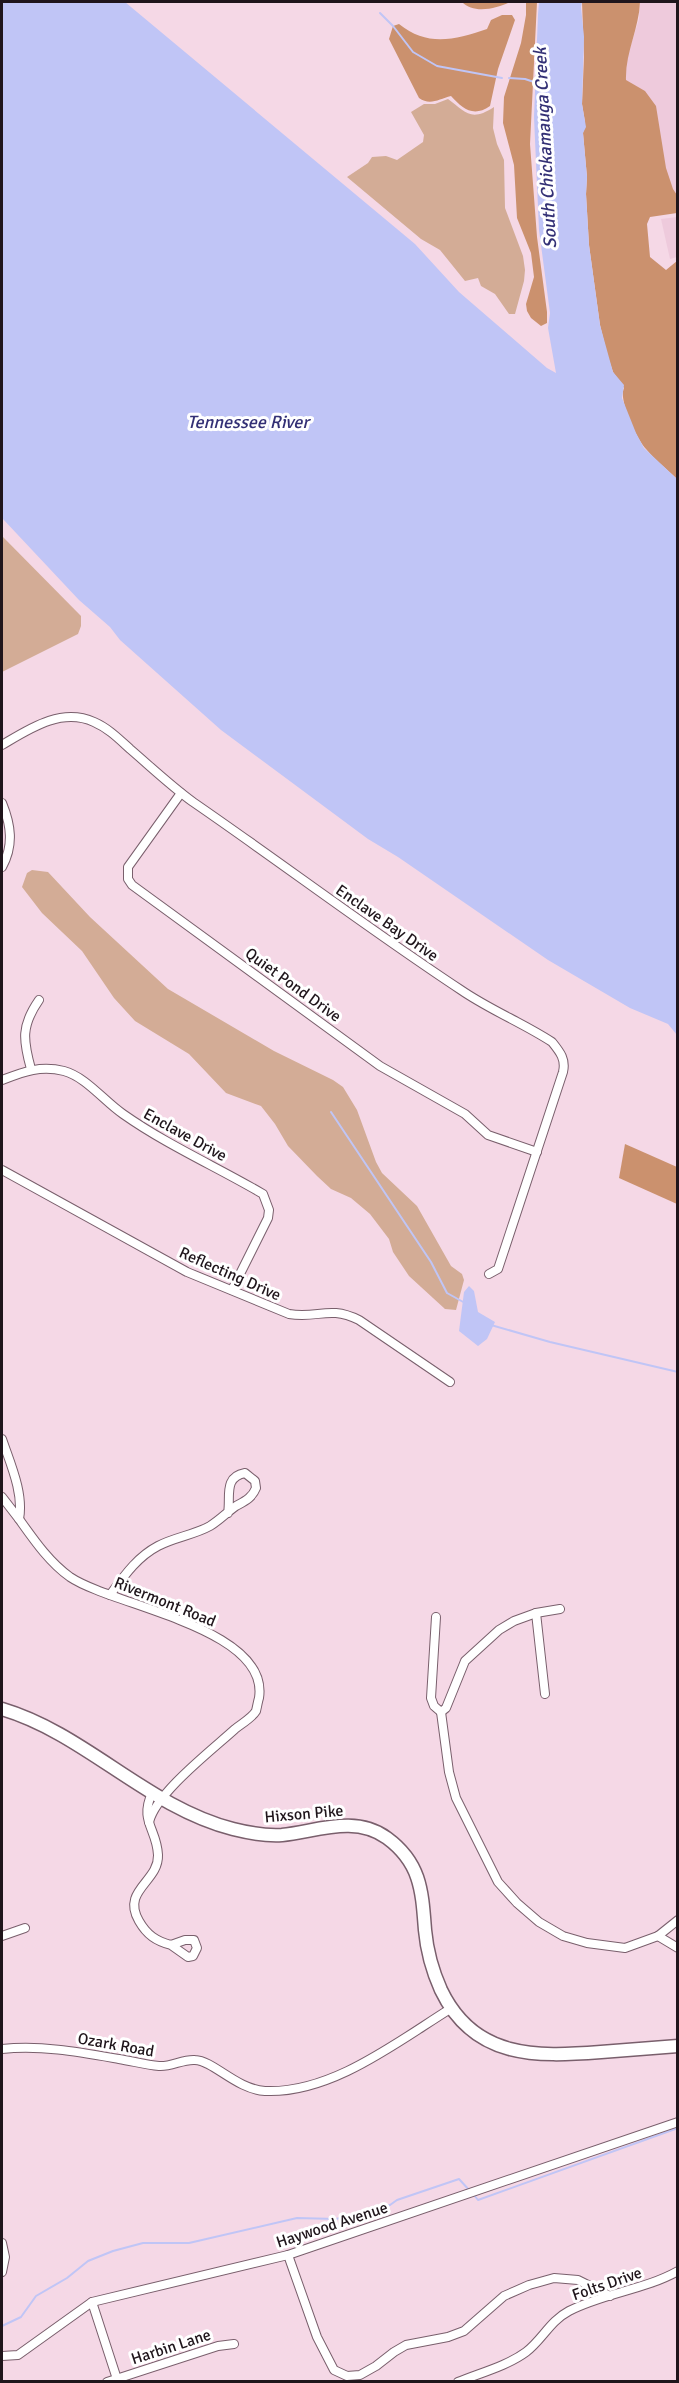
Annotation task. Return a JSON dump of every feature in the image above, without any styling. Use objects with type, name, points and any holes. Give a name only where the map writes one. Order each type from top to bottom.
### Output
[{"type":"main road","name":"Hixson Pike","points":[[2,1708],[51,1729],[157,1796],[209,1822],[245,1832],[282,1835],[336,1825],[359,1826],[375,1830],[386,1837],[407,1854],[417,1873],[427,1952],[432,1972],[450,2009],[462,2022],[485,2038],[520,2052],[551,2056],[678,2046]]},
{"type":"street","name":"Enclave Bay Drive","points":[[2,746],[35,725],[49,720],[78,718],[94,721],[112,733],[181,793],[373,931],[464,993],[552,1042],[562,1055],[565,1064],[498,1269],[489,1274]]},
{"type":"street","name":"Quiet Pond Drive","points":[[181,793],[128,867],[128,879],[132,885],[380,1066],[465,1114],[488,1135],[537,1152]]},
{"type":"street","points":[[2,803],[10,825],[11,842],[9,854],[2,867]]},
{"type":"street","points":[[31,1069],[24,1034],[30,1013],[39,1000]]},
{"type":"street","name":"Enclave Drive","points":[[2,1080],[31,1069],[50,1068],[78,1077],[122,1114],[262,1194],[269,1210],[268,1218],[232,1290]]},
{"type":"street","name":"Reflecting Drive","points":[[2,1170],[187,1272],[289,1314],[308,1316],[334,1311],[359,1320],[450,1382]]},
{"type":"street","points":[[2,1439],[21,1509],[19,1519]]},
{"type":"street","points":[[110,1595],[133,1565],[144,1555],[158,1546],[209,1527],[228,1513],[254,1493],[255,1481],[246,1473],[239,1474],[232,1479],[229,1486],[228,1513]]},
{"type":"street","name":"Rivermont Road","points":[[2,1497],[43,1553],[71,1577],[110,1595],[179,1619],[220,1639],[249,1661],[260,1687],[255,1712],[179,1781],[157,1796],[149,1822],[158,1859],[150,1876],[136,1894],[133,1903],[135,1914],[149,1936],[171,1945]]},
{"type":"street","points":[[441,1712],[446,1708],[465,1661],[499,1630],[514,1621],[536,1613],[560,1609]]},
{"type":"street","points":[[536,1613],[545,1694]]},
{"type":"street","points":[[436,1617],[431,1698],[434,1706],[441,1712],[449,1772],[456,1798],[498,1882],[539,1922],[563,1936],[587,1943],[625,1948],[658,1936],[678,1920]]},
{"type":"street","points":[[2,1936],[25,1928]]},
{"type":"street","points":[[658,1936],[678,1948]]},
{"type":"street","name":"Ozark Road","points":[[2,2049],[28,2046],[72,2050],[161,2067],[195,2060],[211,2066],[247,2087],[265,2091],[291,2089],[323,2081],[350,2070],[450,2009]]},
{"type":"street","name":"Haywood Avenue","points":[[2,2356],[18,2355],[92,2302],[288,2255],[678,2122]]},
{"type":"street","points":[[2,2243],[5,2257],[2,2272]]},
{"type":"street","points":[[288,2255],[316,2337],[334,2370],[347,2376],[360,2375],[406,2345],[448,2337],[464,2331],[504,2296],[529,2285],[554,2278],[578,2280],[610,2296]]},
{"type":"street","name":"Folts Drive","points":[[458,2382],[506,2363],[526,2352],[557,2317],[678,2271]]},
{"type":"street","points":[[92,2302],[117,2379]]},
{"type":"street","name":"Harbin Lane","points":[[107,2382],[218,2346],[234,2344]]},
{"type":"shaded area","points":[[462,2],[510,2],[498,7],[478,9]]},
{"type":"shaded area","points":[[526,2],[537,2],[530,144],[537,237],[547,312],[547,323],[541,326],[531,318],[527,311],[526,304],[534,277],[531,253],[517,218],[514,165],[503,123],[504,97],[521,43]]},
{"type":"shaded area","points":[[582,2],[640,2],[626,80],[645,91],[656,106],[666,168],[677,195],[677,213],[650,217],[647,224],[650,257],[666,270],[677,261],[677,479],[646,449],[634,429],[626,410],[624,388],[613,372],[600,325],[589,245],[586,194],[587,177],[583,133],[585,122],[582,104],[584,57]]},
{"type":"shaded area","points":[[640,2],[677,2],[677,195],[626,81],[625,64],[639,19]]},
{"type":"shaded area","points":[[502,15],[512,15],[515,20],[498,69],[490,106],[484,110],[473,111],[464,108],[451,96],[431,102],[419,98],[389,39],[393,26],[399,24],[420,36],[431,39],[452,38],[487,29],[491,20]]},
{"type":"shaded area","points":[[448,99],[468,114],[473,115],[486,112],[494,107],[493,128],[504,160],[505,208],[523,256],[525,270],[515,314],[509,314],[495,294],[481,286],[478,278],[465,281],[440,250],[421,239],[347,177],[368,163],[372,157],[386,156],[397,160],[423,142],[424,135],[411,112],[424,104],[435,104]]},
{"type":"shaded area","points":[[677,217],[677,257],[670,259],[661,219]]},
{"type":"shaded area","points":[[2,536],[81,616],[81,626],[78,634],[2,672]]},
{"type":"shaded area","points":[[32,870],[48,872],[90,917],[168,989],[274,1051],[343,1087],[357,1110],[382,1173],[417,1206],[451,1266],[462,1274],[464,1280],[456,1310],[445,1309],[409,1276],[393,1252],[389,1239],[370,1214],[351,1198],[331,1189],[317,1176],[288,1146],[261,1106],[226,1093],[189,1054],[135,1021],[114,998],[82,951],[42,913],[22,887],[27,873]]},
{"type":"shaded area","points":[[625,1144],[677,1167],[677,1204],[619,1178]]},
{"type":"water","name":"Tennessee River","points":[[2,2],[125,2],[415,244],[459,292],[547,368],[556,373],[548,328],[550,313],[539,230],[534,117],[538,14],[539,2],[582,2],[584,37],[582,104],[586,127],[583,133],[587,177],[586,194],[589,245],[600,325],[613,372],[624,385],[622,398],[636,433],[644,448],[677,479],[677,1035],[668,1024],[630,1008],[548,960],[368,839],[221,730],[120,640],[110,627],[79,600],[2,518]]},
{"type":"water","points":[[469,1286],[474,1291],[478,1312],[495,1322],[487,1339],[478,1346],[459,1331],[464,1292]]},
{"type":"waterway","points":[[380,13],[413,52],[437,66],[502,78]]},
{"type":"waterway","name":"South Chickamauga Creek","points":[[509,78],[525,79],[537,83]]},
{"type":"waterway","points":[[331,1112],[431,1262],[447,1293],[465,1303]]},
{"type":"waterway","points":[[491,1325],[550,1342],[678,1372]]},
{"type":"waterway","points":[[474,2195],[478,2200],[678,2128]]},
{"type":"waterway","points":[[2,2326],[21,2317],[36,2296],[67,2278],[88,2261],[113,2251],[143,2243],[189,2243],[297,2218],[336,2219],[390,2205],[397,2200],[459,2179],[470,2191]]}]
